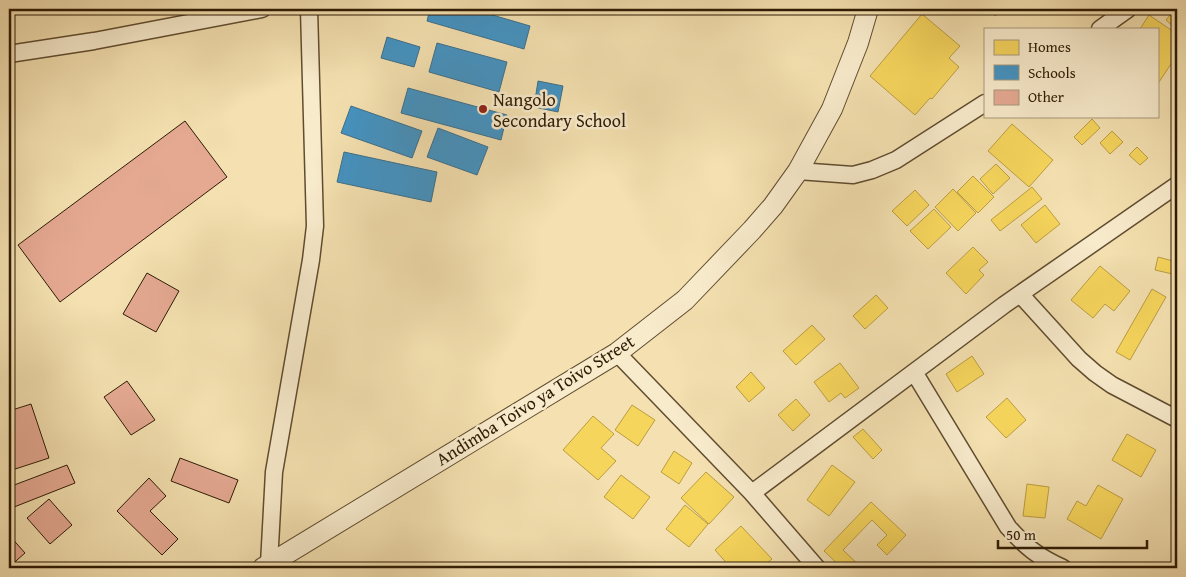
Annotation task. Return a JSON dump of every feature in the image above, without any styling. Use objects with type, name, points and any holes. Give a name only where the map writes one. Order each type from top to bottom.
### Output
[{"type":"street","points":[[9,54],[94,41],[262,9]]},
{"type":"street","points":[[266,566],[274,472],[311,260],[315,226],[309,9]]},
{"type":"street","name":"Andimba Toivo ya Toivo Street","points":[[266,566],[617,353],[684,300],[752,230],[773,206],[798,171],[836,100],[858,43],[868,9]]},
{"type":"street","points":[[1101,28],[1128,9]]},
{"type":"street","points":[[798,171],[853,175],[872,170],[896,160],[984,104]]},
{"type":"street","points":[[752,493],[1020,294],[1177,185]]},
{"type":"street","points":[[1020,294],[1079,359],[1095,373],[1112,385],[1177,418]]},
{"type":"street","points":[[617,353],[752,493],[817,568]]},
{"type":"street","points":[[914,372],[1008,527],[1024,545],[1043,559],[1063,568]]},
{"type":"building: Homes","points":[[989,9],[1003,9],[995,16]]},
{"type":"building: Homes","points":[[1177,9],[1177,30],[1166,20]]},
{"type":"building: Homes","points":[[922,14],[960,46],[949,58],[959,67],[932,99],[930,98],[915,115],[870,76]]},
{"type":"building: Homes","points":[[1149,15],[1177,34],[1177,55],[1158,84],[1158,28],[1141,28]]},
{"type":"building: Homes","points":[[1092,119],[1100,128],[1082,145],[1074,137]]},
{"type":"building: Homes","points":[[1012,124],[1053,160],[1029,187],[988,151]]},
{"type":"building: Homes","points":[[1112,131],[1123,142],[1110,154],[1100,143]]},
{"type":"building: Homes","points":[[1137,147],[1148,158],[1140,165],[1129,155]]},
{"type":"building: Homes","points":[[996,164],[1010,178],[993,194],[980,179]]},
{"type":"building: Homes","points":[[973,176],[994,197],[978,213],[957,192]]},
{"type":"building: Homes","points":[[1032,187],[1042,199],[1000,231],[991,220]]},
{"type":"building: Homes","points":[[953,189],[976,213],[958,231],[935,207]]},
{"type":"building: Homes","points":[[915,190],[929,205],[907,226],[892,211]]},
{"type":"building: Homes","points":[[1045,205],[1060,224],[1036,243],[1021,225]]},
{"type":"building: Homes","points":[[934,209],[951,227],[928,249],[910,231]]},
{"type":"building: Homes","points":[[973,247],[988,262],[979,270],[984,275],[966,294],[946,273]]},
{"type":"building: Homes","points":[[1158,257],[1177,262],[1177,275],[1155,270]]},
{"type":"building: Homes","points":[[1100,266],[1130,291],[1114,311],[1105,304],[1093,318],[1071,300]]},
{"type":"building: Homes","points":[[1152,289],[1166,297],[1130,360],[1116,352]]},
{"type":"building: Homes","points":[[876,295],[888,308],[865,329],[853,316]]},
{"type":"building: Homes","points":[[812,325],[825,339],[796,365],[783,351]]},
{"type":"building: Homes","points":[[972,356],[984,374],[957,392],[946,374]]},
{"type":"building: Homes","points":[[840,363],[859,388],[845,398],[841,393],[829,402],[814,382]]},
{"type":"building: Homes","points":[[751,372],[765,388],[749,402],[736,387]]},
{"type":"building: Homes","points":[[1007,398],[1026,420],[1006,438],[986,417]]},
{"type":"building: Homes","points":[[796,399],[810,415],[793,431],[778,415]]},
{"type":"building: Homes","points":[[632,405],[655,420],[638,446],[615,430]]},
{"type":"building: Homes","points":[[593,416],[614,434],[601,448],[616,461],[598,480],[563,450]]},
{"type":"building: Homes","points":[[863,429],[882,450],[873,459],[853,437]]},
{"type":"building: Homes","points":[[1127,434],[1156,450],[1141,477],[1112,460]]},
{"type":"building: Homes","points":[[674,451],[692,463],[679,484],[661,472]]},
{"type":"building: Homes","points":[[832,465],[855,482],[829,516],[807,500]]},
{"type":"building: Homes","points":[[706,472],[734,497],[709,524],[681,498]]},
{"type":"building: Homes","points":[[621,475],[650,497],[633,519],[604,497]]},
{"type":"building: Homes","points":[[1027,484],[1049,487],[1045,518],[1023,516]]},
{"type":"building: Homes","points":[[1098,485],[1123,499],[1101,539],[1067,519],[1077,501],[1086,506]]},
{"type":"building: Homes","points":[[1174,501],[1177,502],[1177,515],[1171,513]]},
{"type":"building: Homes","points":[[871,502],[906,535],[887,555],[877,545],[887,535],[872,520],[843,550],[862,568],[842,568],[824,551]]},
{"type":"building: Homes","points":[[685,505],[708,524],[689,547],[666,529]]},
{"type":"building: Homes","points":[[741,526],[772,559],[761,568],[731,568],[715,550]]},
{"type":"building: Schools","points":[[430,9],[472,9],[530,26],[524,49],[427,21]]},
{"type":"building: Schools","points":[[387,37],[420,47],[414,67],[381,58]]},
{"type":"building: Schools","points":[[437,43],[507,62],[499,92],[429,72]]},
{"type":"building: Schools","points":[[538,81],[563,86],[558,112],[534,107]]},
{"type":"building: Schools","points":[[408,88],[507,115],[501,140],[401,113]]},
{"type":"building: Schools","points":[[351,106],[422,131],[412,158],[341,133]]},
{"type":"building: Schools","points":[[438,128],[488,147],[477,175],[427,157]]},
{"type":"building: Schools","points":[[344,152],[437,172],[431,202],[337,182]]},
{"type":"building: Other","points":[[185,121],[227,177],[60,302],[18,245]]},
{"type":"building: Other","points":[[147,273],[179,291],[156,332],[123,314]]},
{"type":"building: Other","points":[[127,381],[155,420],[131,435],[104,397]]},
{"type":"building: Other","points":[[31,404],[49,458],[9,471],[9,411]]},
{"type":"building: Other","points":[[180,458],[238,480],[229,503],[171,481]]},
{"type":"building: Other","points":[[67,465],[75,483],[9,509],[9,487]]},
{"type":"building: Other","points":[[149,478],[166,496],[150,511],[178,539],[162,555],[117,511]]},
{"type":"building: Other","points":[[49,499],[72,525],[50,544],[27,518]]},
{"type":"building: Other","points":[[9,535],[25,553],[9,567]]},
{"type":"place","name":"Nangolo Secondary School","points":[[483,109]]}]
